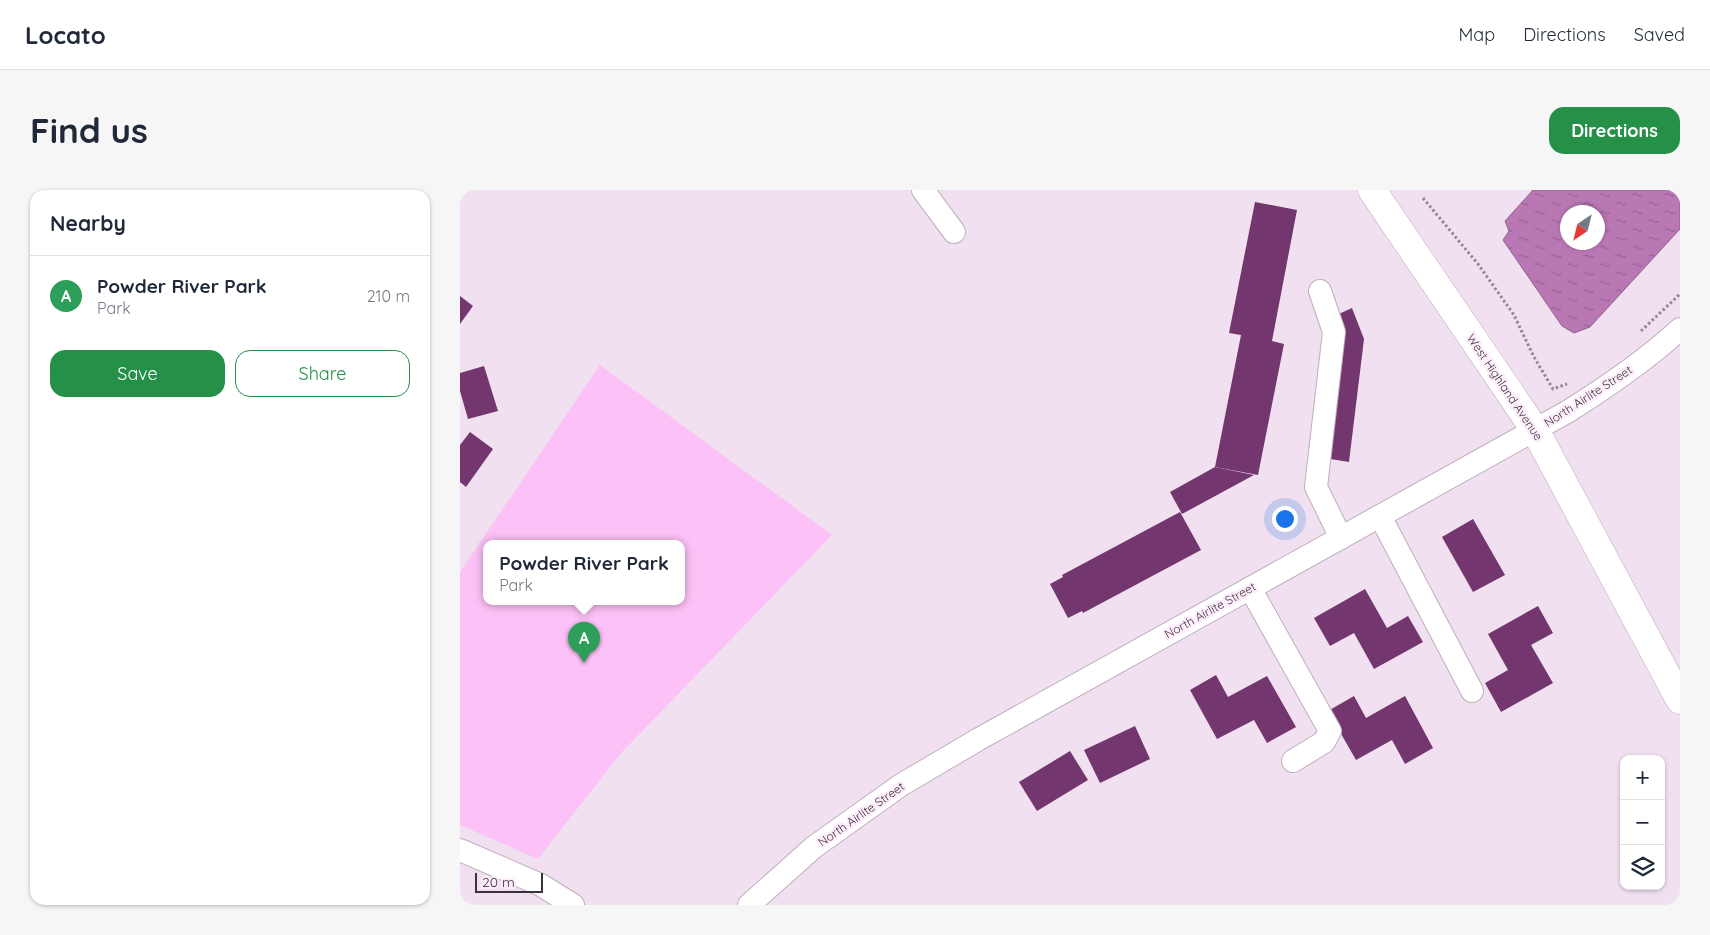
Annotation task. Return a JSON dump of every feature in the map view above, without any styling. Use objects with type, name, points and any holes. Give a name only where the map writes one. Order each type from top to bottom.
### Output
[{"type":"main road","name":"West Highland Avenue","points":[[1372,190],[1535,430],[1680,700]]},
{"type":"street","points":[[922,190],[954,232]]},
{"type":"street","points":[[1320,291],[1334,332],[1316,487],[1340,538]]},
{"type":"street","name":"North Airlite Street","points":[[749,905],[814,847],[901,785],[978,739],[1535,430],[1612,384],[1680,329]]},
{"type":"street","points":[[1380,516],[1472,691]]},
{"type":"street","points":[[1250,588],[1330,731],[1324,742],[1293,761]]},
{"type":"street","points":[[460,850],[541,885],[573,905]]},
{"type":"path","points":[[1423,198],[1478,264],[1514,315],[1553,389],[1568,383]]},
{"type":"path","points":[[1637,334],[1680,294]]},
{"type":"shaded area","points":[[600,365],[832,535],[621,753],[538,859],[460,825],[460,572]]},
{"type":"water","points":[[1533,190],[1680,190],[1680,229],[1590,327],[1574,333],[1562,326],[1503,240],[1509,231],[1505,221]]},
{"type":"building","points":[[1255,202],[1297,210],[1272,341],[1284,344],[1258,475],[1215,467],[1241,335],[1229,333]]},
{"type":"building","points":[[460,296],[473,306],[460,324]]},
{"type":"building","points":[[1352,308],[1364,339],[1349,462],[1324,458],[1332,317]]},
{"type":"building","points":[[484,366],[498,411],[468,419],[460,391],[460,373]]},
{"type":"building","points":[[470,432],[493,449],[466,487],[460,482],[460,445]]},
{"type":"building","points":[[1215,467],[1254,475],[1182,514],[1170,492]]},
{"type":"building","points":[[1180,512],[1201,550],[1083,613],[1082,611],[1068,618],[1050,584],[1063,577],[1062,575]]},
{"type":"building","points":[[1473,519],[1505,575],[1473,592],[1442,537]]},
{"type":"building","points":[[1365,589],[1387,628],[1408,616],[1423,642],[1374,669],[1354,633],[1330,646],[1314,618]]},
{"type":"building","points":[[1538,606],[1553,633],[1531,645],[1553,683],[1501,712],[1485,683],[1508,670],[1488,634]]},
{"type":"building","points":[[1216,675],[1228,697],[1267,676],[1296,727],[1267,743],[1254,720],[1217,739],[1190,690]]},
{"type":"building","points":[[1354,696],[1366,718],[1405,696],[1433,748],[1405,764],[1392,740],[1356,760],[1328,711]]},
{"type":"building","points":[[1135,726],[1150,759],[1100,783],[1084,750]]},
{"type":"building","points":[[1070,751],[1088,780],[1037,811],[1019,782]]},
{"type":"place","name":"Powder River Park","points":[[584,663]]}]
